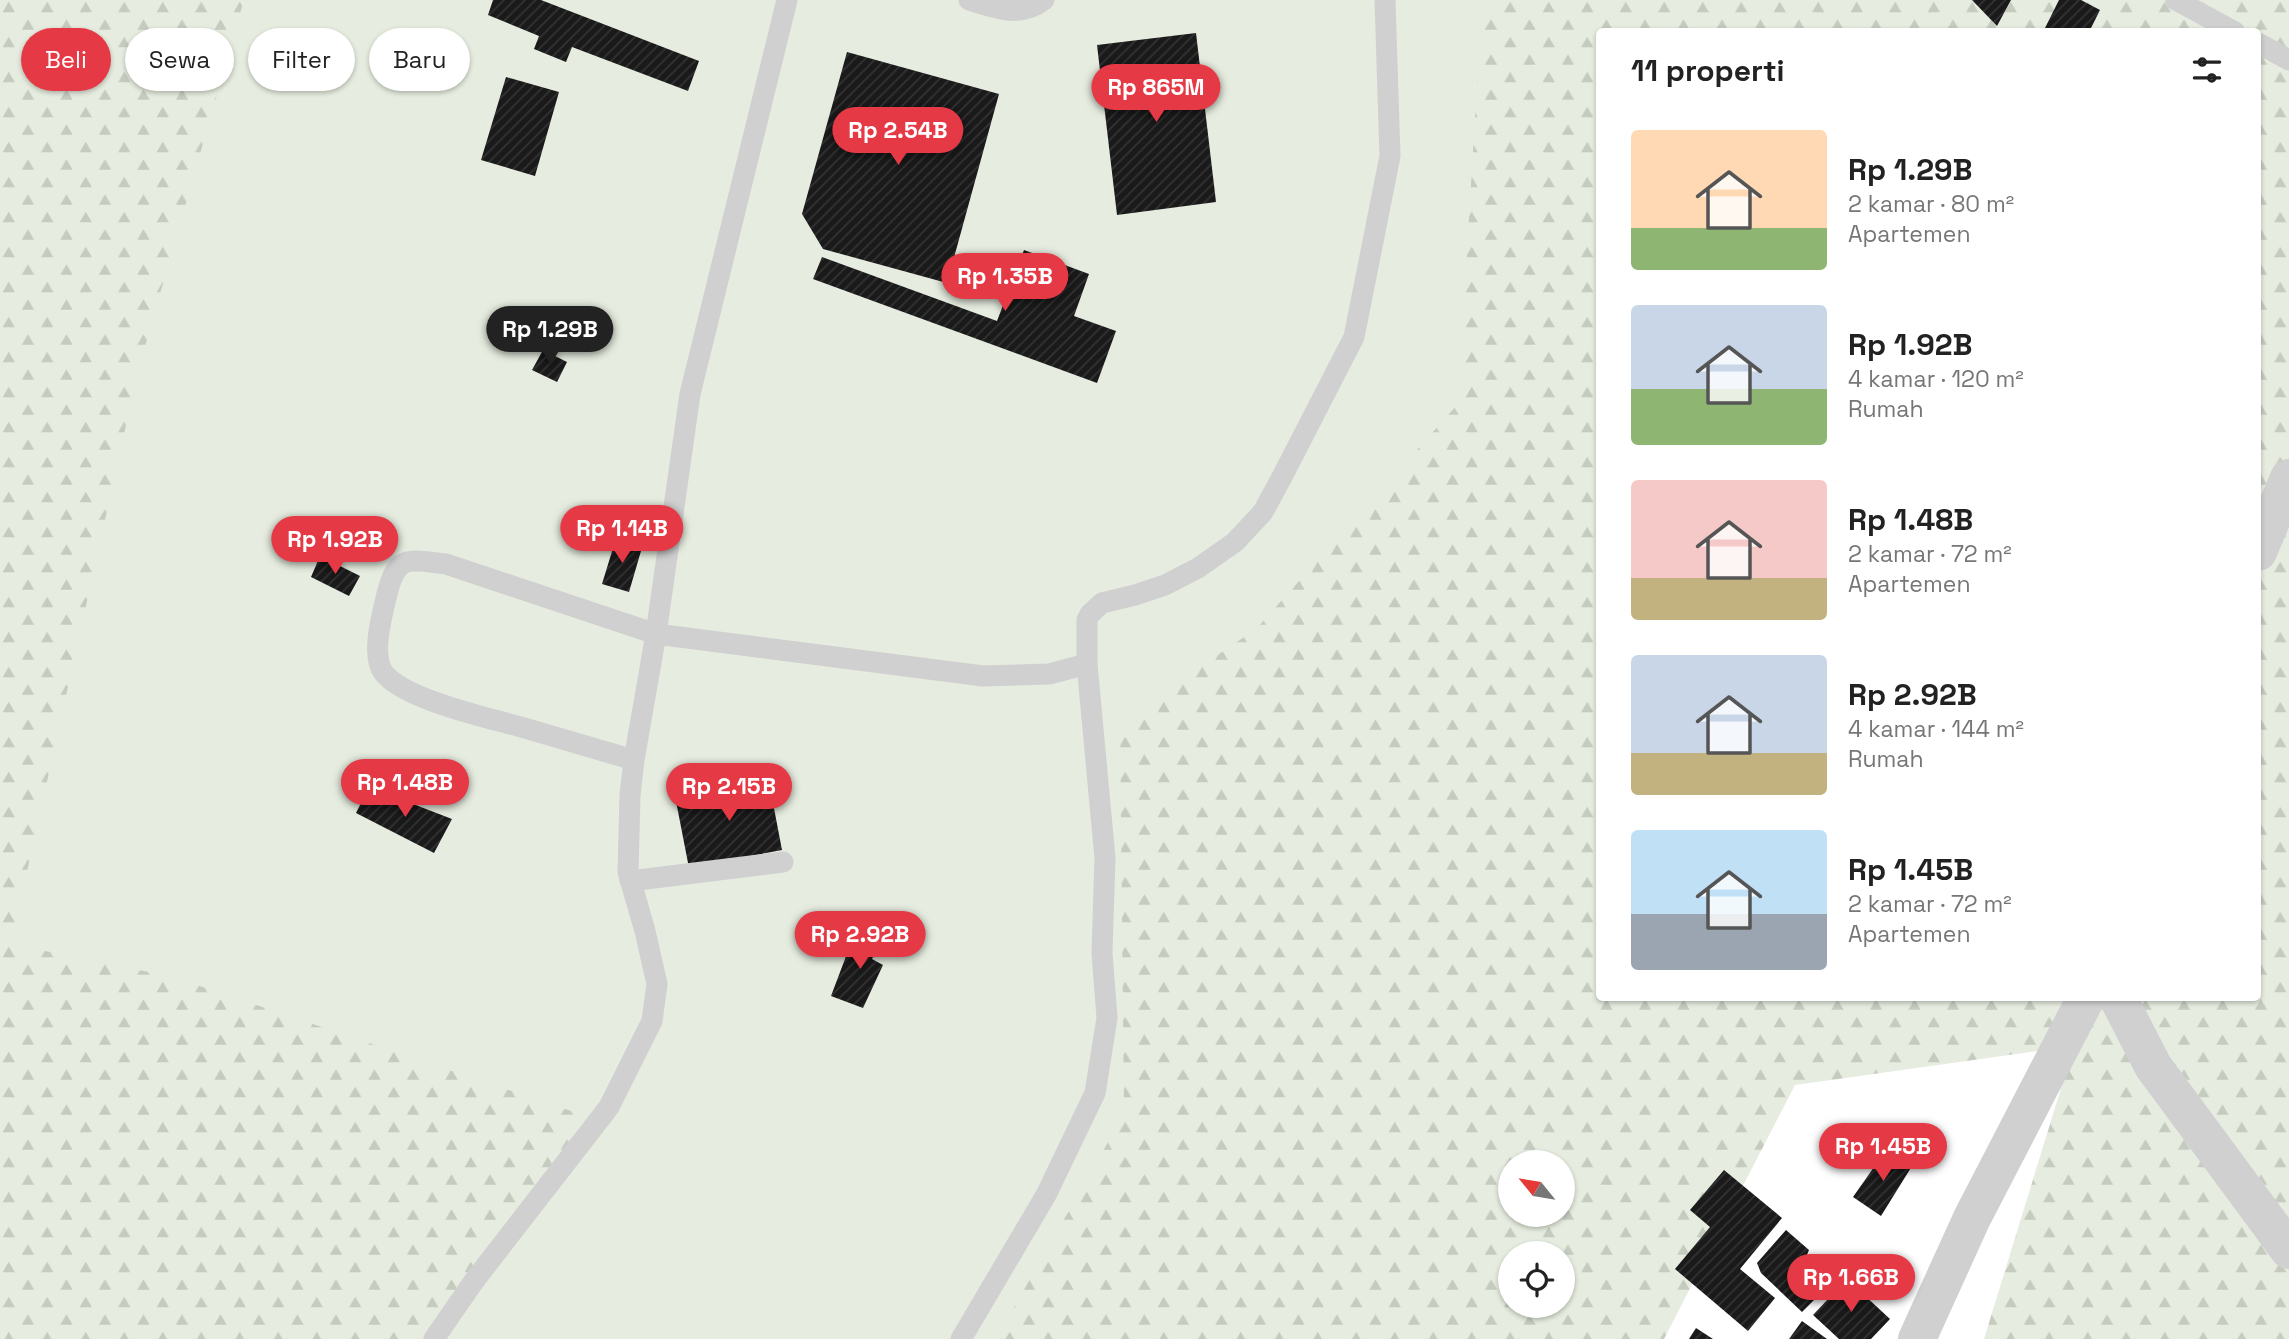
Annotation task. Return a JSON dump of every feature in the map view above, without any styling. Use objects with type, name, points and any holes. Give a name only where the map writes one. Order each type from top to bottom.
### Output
[{"type":"street","points":[[2261,545],[2289,478]]},
{"type":"street","points":[[1917,1339],[1972,1217],[2084,1001]]},
{"type":"street","points":[[2120,1001],[2153,1066],[2289,1250]]},
{"type":"lane","points":[[434,1339],[474,1281],[609,1107],[652,1021],[656,984],[645,931],[628,872],[634,760],[656,634],[690,394],[787,0]]},
{"type":"lane","points":[[969,0],[1008,12],[1023,11],[1044,0]]},
{"type":"lane","points":[[961,1339],[1046,1195],[1095,1093],[1107,1018],[1102,953],[1105,858],[1087,664],[1087,620],[1097,606],[1165,585],[1198,568],[1235,542],[1262,512],[1354,337],[1391,156],[1385,0]]},
{"type":"lane","points":[[2176,0],[2228,28]]},
{"type":"lane","points":[[2261,45],[2289,60]]},
{"type":"lane","points":[[634,760],[438,703],[397,685],[384,673],[377,656],[384,608],[397,567],[413,560],[446,564],[656,634],[983,676],[1049,674],[1087,664]]},
{"type":"lane","points":[[630,881],[783,862]]},
{"type":"green space","points":[[0,0],[2289,0],[2289,1339],[1984,1339],[2074,1046],[1795,1085],[1664,1339],[0,1339]]},
{"type":"green space","points":[[244,0],[1482,0],[1458,404],[1256,629],[1120,721],[1124,1114],[996,1339],[426,1339],[601,1121],[173,977],[11,944],[138,371],[218,91],[234,91],[234,35]]},
{"type":"building","points":[[493,0],[541,0],[699,61],[688,91],[572,47],[566,62],[534,49],[539,36],[488,15]]},
{"type":"building","points":[[1972,0],[2011,0],[1997,26]]},
{"type":"building","points":[[2059,0],[2081,0],[2100,10],[2091,28],[2045,28]]},
{"type":"building","points":[[1196,33],[1216,202],[1117,215],[1097,45]]},
{"type":"building","points":[[847,52],[999,94],[947,283],[823,249],[802,214]]},
{"type":"building","points":[[506,77],[559,92],[535,176],[481,160]]},
{"type":"building","points":[[1024,250],[1089,274],[1074,316],[1116,331],[1097,383],[813,279],[822,257],[997,321]]},
{"type":"building","points":[[543,350],[567,362],[557,382],[532,370]]},
{"type":"building","points":[[617,535],[641,551],[629,592],[602,584]]},
{"type":"building","points":[[320,556],[360,576],[349,596],[311,577]]},
{"type":"building","points":[[768,777],[782,850],[689,868],[675,796]]},
{"type":"building","points":[[369,787],[452,819],[434,853],[356,813]]},
{"type":"building","points":[[869,925],[884,934],[872,959],[883,965],[863,1008],[831,996],[848,951],[856,952]]},
{"type":"building","points":[[1886,1150],[1912,1166],[1881,1216],[1853,1197]]},
{"type":"building","points":[[1724,1170],[1782,1218],[1740,1269],[1775,1298],[1748,1331],[1675,1269],[1710,1227],[1690,1210]]},
{"type":"building","points":[[1786,1230],[1809,1250],[1801,1269],[1824,1290],[1802,1312],[1761,1273],[1757,1263]]},
{"type":"building","points":[[1847,1279],[1890,1319],[1871,1339],[1839,1339],[1813,1315]]},
{"type":"building","points":[[1802,1321],[1827,1339],[1789,1339]]},
{"type":"building","points":[[1696,1328],[1713,1339],[1689,1339]]}]
